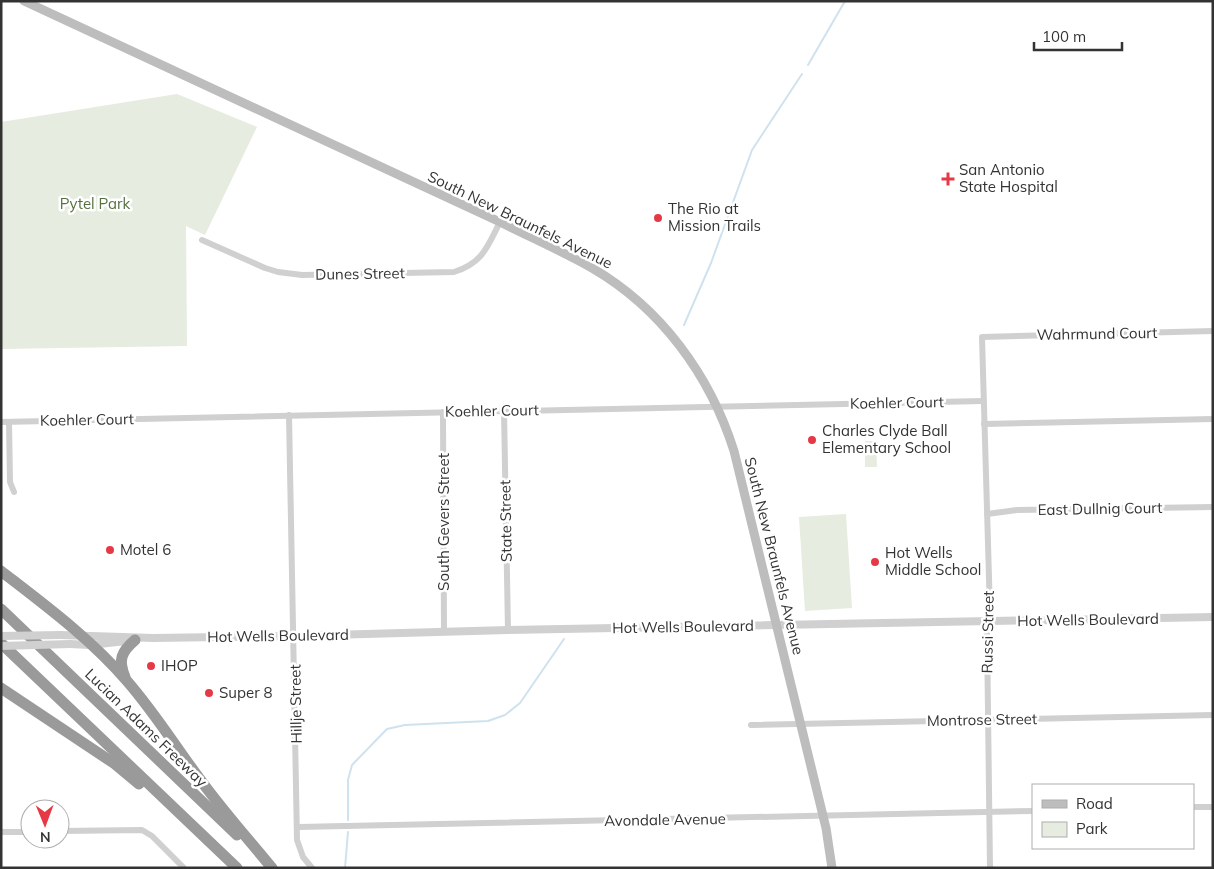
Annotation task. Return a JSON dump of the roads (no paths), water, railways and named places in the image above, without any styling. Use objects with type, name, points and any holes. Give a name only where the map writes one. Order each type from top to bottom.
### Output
[{"type":"highway","points":[[1,571],[81,635],[127,681],[159,721],[203,783],[271,868]]},
{"type":"highway","name":"Lucian Adams Freeway","points":[[1,609],[271,868]]},
{"type":"highway","points":[[127,681],[121,666],[121,658],[135,640]]},
{"type":"highway","points":[[1,644],[237,868]]},
{"type":"highway","points":[[1,688],[115,764],[226,858]]},
{"type":"main road","name":"South New Braunfels Avenue","points":[[24,1],[500,222],[592,268],[644,306],[666,329],[687,354],[716,406],[734,451],[823,816],[832,868]]},
{"type":"street","name":"Dunes Street","points":[[202,240],[278,272],[302,275],[454,272],[464,269],[479,260],[500,222]]},
{"type":"street","name":"Wahrmund Court","points":[[982,337],[1213,331]]},
{"type":"street","name":"Russi Street","points":[[982,337],[982,401],[990,612],[987,634],[990,868]]},
{"type":"street","name":"Koehler Court","points":[[5,422],[982,401]]},
{"type":"street","name":"State Street","points":[[504,411],[508,630]]},
{"type":"street","name":"South Gevers Street","points":[[443,412],[444,632]]},
{"type":"street","name":"Hillje Street","points":[[290,415],[298,828],[300,850],[303,858],[312,868]]},
{"type":"street","points":[[984,424],[1213,419]]},
{"type":"street","points":[[5,422],[10,482],[14,492]]},
{"type":"street","name":"East Dullnig Court","points":[[987,514],[1017,510],[1213,507]]},
{"type":"street","name":"Hot Wells Boulevard","points":[[1,636],[81,635],[153,638],[295,636],[508,630],[1213,617]]},
{"type":"street","name":"Hot Wells Boulevard","points":[[1,644],[90,644],[153,638]]},
{"type":"street","name":"Montrose Street","points":[[751,725],[1213,715]]},
{"type":"street","points":[[1194,807],[1213,807]]},
{"type":"street","name":"Avondale Avenue","points":[[298,828],[1032,811]]},
{"type":"street","points":[[70,831],[142,830],[152,836],[184,868]]},
{"type":"street","points":[[1,832],[20,832]]},
{"type":"waterway","points":[[808,65],[845,1]]},
{"type":"waterway","points":[[684,325],[711,263],[752,150],[802,74]]},
{"type":"waterway","points":[[348,820],[348,780],[352,765],[387,729],[405,725],[488,721],[505,715],[520,703],[564,639]]},
{"type":"waterway","points":[[345,868],[348,832]]},
{"type":"place","name":"San Antonio State Hospital","points":[[948,179]]},
{"type":"place","name":"The Rio at Mission Trails","points":[[658,218]]},
{"type":"place","name":"Charles Clyde Ball Elementary School","points":[[812,440]]},
{"type":"place","name":"Motel 6","points":[[110,550]]},
{"type":"place","name":"Hot Wells Middle School","points":[[875,562]]},
{"type":"place","name":"IHOP","points":[[151,666]]},
{"type":"place","name":"Super 8","points":[[209,693]]},
{"type":"park label","name":"Pytel Park","points":[[95,204]]}]
